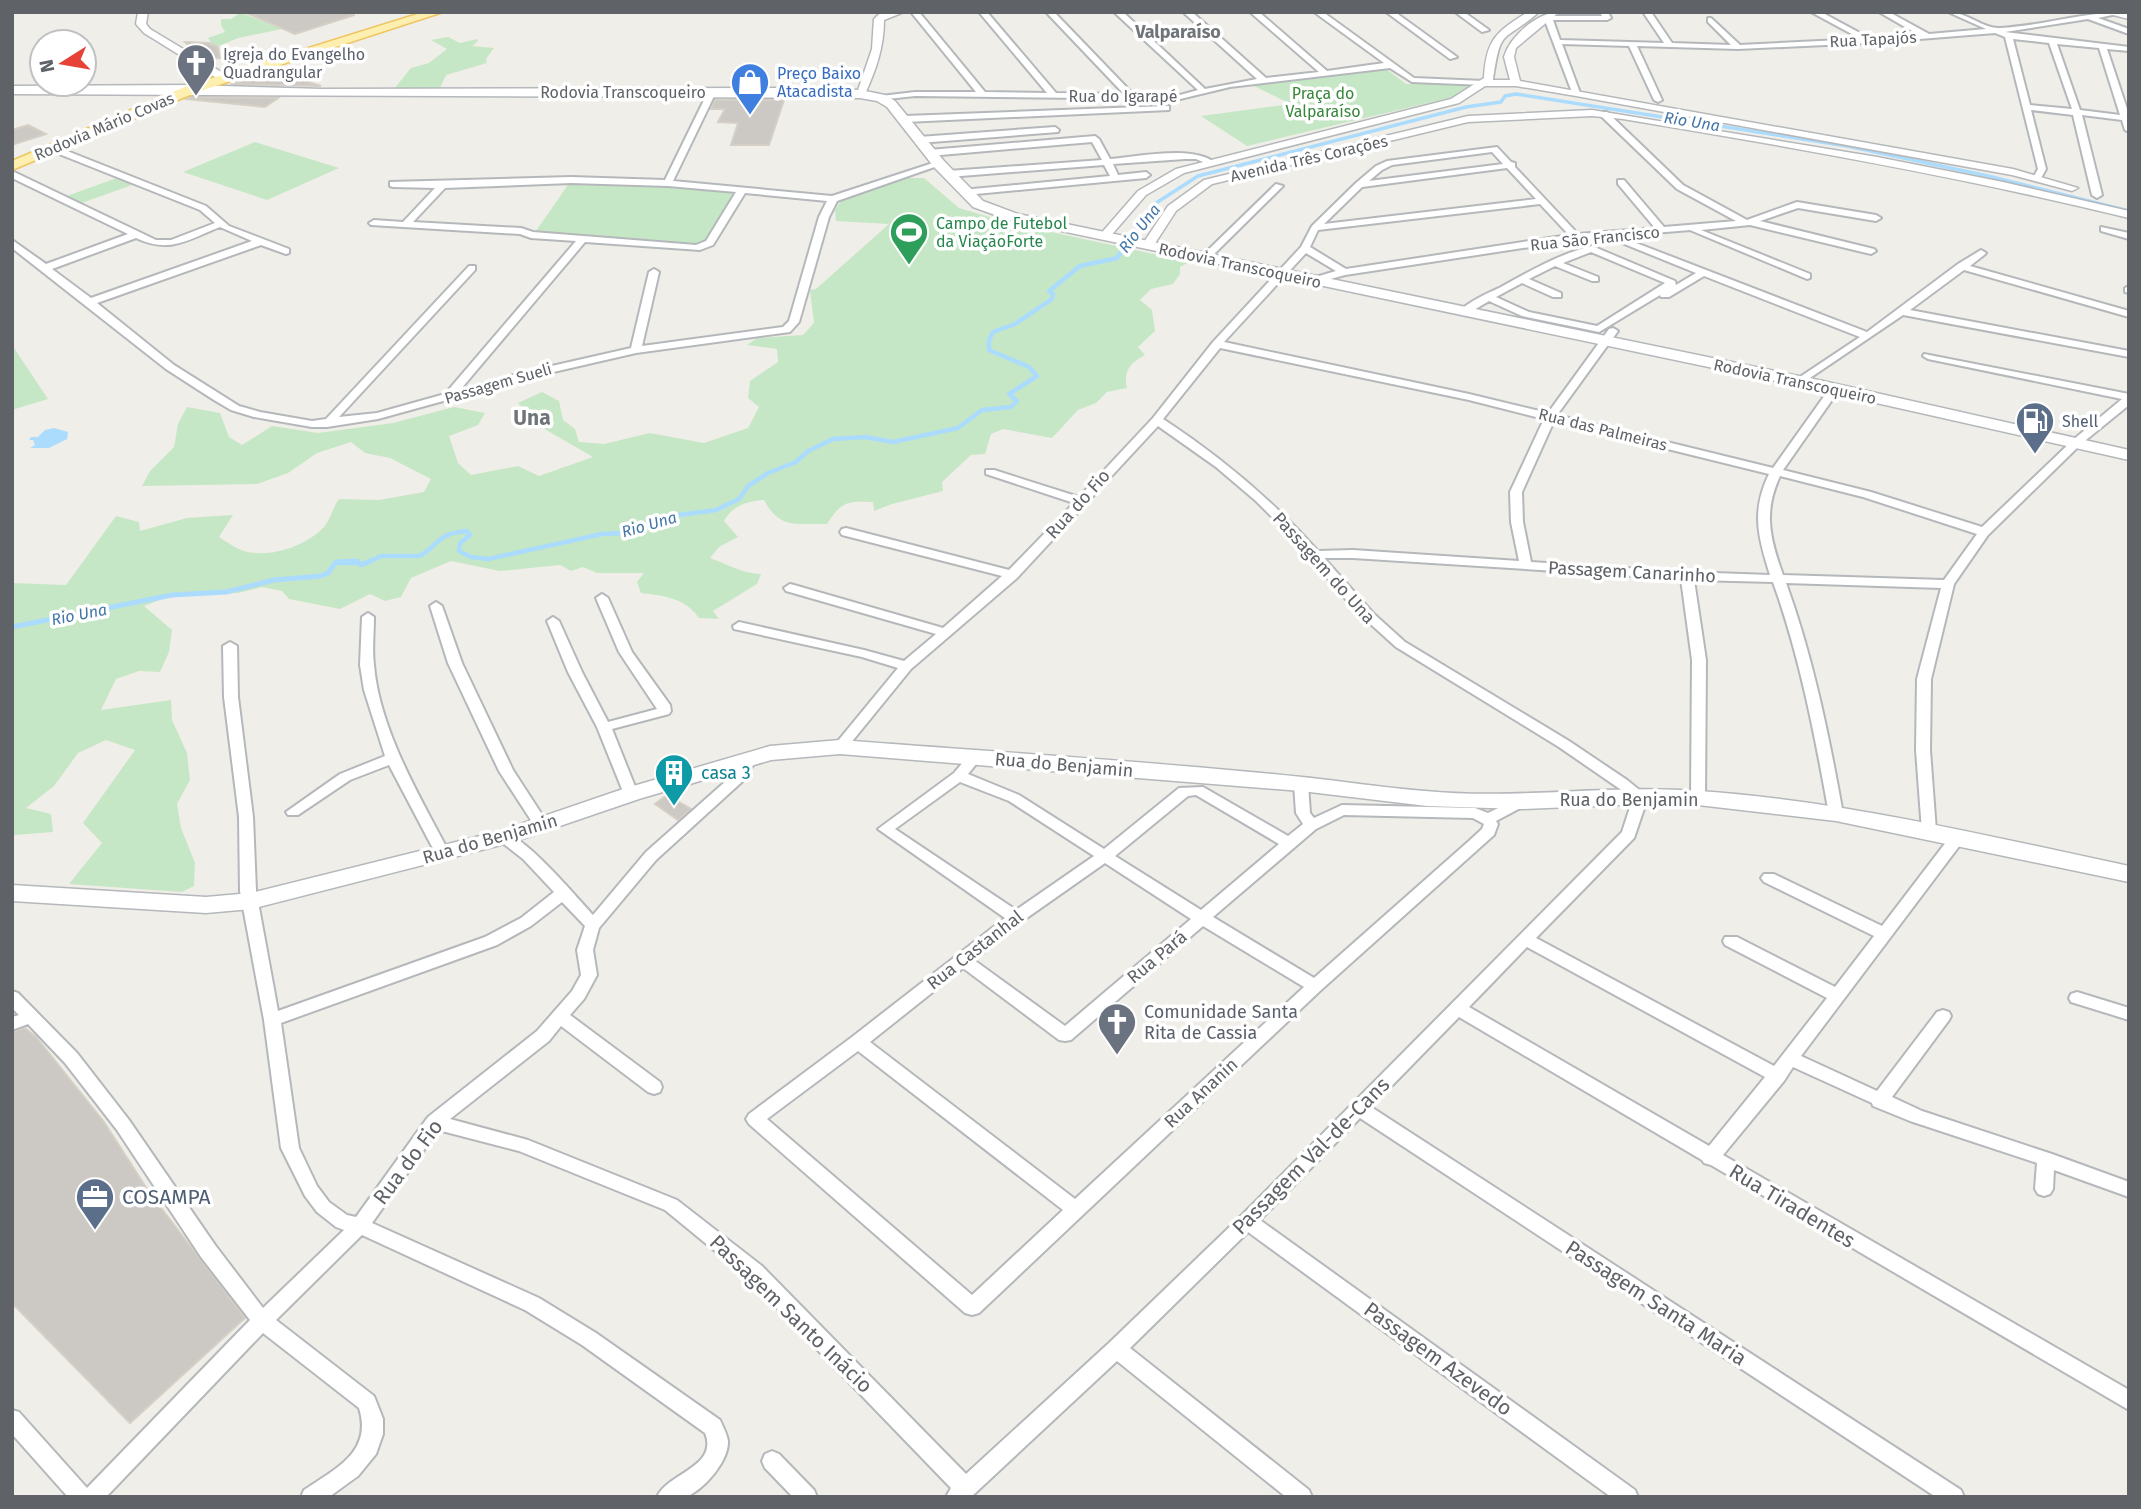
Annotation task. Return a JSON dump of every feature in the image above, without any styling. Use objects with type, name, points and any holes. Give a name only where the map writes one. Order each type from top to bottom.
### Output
[{"type":"main road","name":"Rodovia Mário Covas","points":[[12,158],[176,89],[420,12]]},
{"type":"main road","name":"Rodovia Mário Covas","points":[[12,166],[192,89],[437,12]]},
{"type":"main road","name":"Rodovia Transcoqueiro","points":[[12,88],[192,89],[279,93],[860,94],[881,98],[905,119],[929,153],[965,192],[978,204],[995,211],[1312,281],[1801,381],[2129,455]]},
{"type":"main road","name":"Rua do Benjamin","points":[[12,893],[206,905],[251,901],[505,837],[631,794],[770,754],[840,747],[1301,784],[1427,799],[1521,802],[1641,797],[1698,798],[1836,814],[2129,874]]},
{"type":"street","points":[[143,12],[141,24],[147,31],[219,75]]},
{"type":"street","points":[[915,12],[983,95]]},
{"type":"street","points":[[983,12],[1054,96]]},
{"type":"street","points":[[1050,12],[1132,98]]},
{"type":"street","points":[[1118,12],[1204,92]]},
{"type":"street","points":[[1187,12],[1264,81]]},
{"type":"street","points":[[1254,12],[1325,73]]},
{"type":"street","points":[[1318,12],[1412,80],[1515,80],[1549,93],[1555,109]]},
{"type":"street","points":[[1390,12],[1453,57]]},
{"type":"street","points":[[1459,12],[1485,30]]},
{"type":"street","points":[[1486,81],[1492,45],[1503,32],[1535,12]]},
{"type":"street","points":[[1515,80],[1507,59],[1511,47],[1551,15],[1607,18],[1604,12]]},
{"type":"street","points":[[1647,12],[1669,44]]},
{"type":"street","points":[[1815,12],[1869,41]]},
{"type":"street","points":[[1882,12],[1928,37]]},
{"type":"street","points":[[1952,12],[2008,36],[2129,49]]},
{"type":"street","points":[[860,94],[875,61],[880,42],[879,19],[896,13]]},
{"type":"street","points":[[2117,13],[2129,16]]},
{"type":"street","name":"Rua Tapajós","points":[[1557,42],[1738,47],[1869,41],[1995,31],[2117,13]]},
{"type":"street","points":[[1551,15],[1557,42],[1576,93]]},
{"type":"street","points":[[2089,18],[2129,33]]},
{"type":"street","points":[[1711,20],[1738,47]]},
{"type":"street","points":[[2008,36],[2042,169],[2037,178]]},
{"type":"street","points":[[2053,41],[2077,113],[2097,195]]},
{"type":"street","points":[[1631,43],[1658,100]]},
{"type":"street","points":[[2102,46],[2129,130]]},
{"type":"street","name":"Rua do Igarapé","points":[[881,98],[915,94],[1180,97],[1221,87],[1391,65]]},
{"type":"street","name":"Avenida Três Corações","points":[[1485,105],[1486,81]]},
{"type":"street","points":[[1531,85],[2037,178],[2129,204]]},
{"type":"street","points":[[668,183],[712,92]]},
{"type":"street","points":[[1485,105],[1514,117],[1555,109],[1604,114],[2014,186],[2129,215]]},
{"type":"street","name":"Avenida Três Corações","points":[[1107,237],[1142,193],[1180,171],[1442,106],[1485,105]]},
{"type":"street","name":"Avenida Três Corações","points":[[1145,245],[1156,227],[1179,202],[1192,190],[1208,182],[1460,121],[1485,105]]},
{"type":"street","points":[[905,119],[1166,107]]},
{"type":"street","points":[[2025,107],[2127,118]]},
{"type":"street","points":[[1604,114],[1680,187],[1748,222],[1871,251]]},
{"type":"street","points":[[919,140],[1053,130],[1071,182]]},
{"type":"street","points":[[929,153],[1009,144],[1095,139],[1115,177]]},
{"type":"street","points":[[1009,144],[1026,185]]},
{"type":"street","points":[[52,148],[203,208],[213,213],[220,224],[286,251]]},
{"type":"street","name":"Rua do Fio","points":[[840,747],[906,666],[1013,575],[1157,420],[1217,344],[1305,248],[1315,228],[1359,185],[1379,168],[1407,160],[1486,149],[1500,153],[1511,165]]},
{"type":"street","points":[[393,184],[442,185],[571,180],[668,183],[833,199],[944,169],[1063,165],[1185,156],[1210,162]]},
{"type":"street","points":[[1359,185],[1511,165],[1576,237]]},
{"type":"street","points":[[12,174],[154,243],[164,244],[220,224]]},
{"type":"street","points":[[965,192],[1146,175]]},
{"type":"street","points":[[1621,182],[1662,231]]},
{"type":"street","points":[[405,225],[442,185]]},
{"type":"street","points":[[1205,258],[1279,186]]},
{"type":"street","points":[[374,223],[521,231],[531,235],[703,247],[710,243],[743,190]]},
{"type":"street","name":"Passagem Sueli","points":[[12,243],[170,367],[235,408],[289,421],[327,424],[378,416],[545,369],[636,350],[779,332],[792,326],[824,217],[833,199]]},
{"type":"street","points":[[1315,228],[1544,201]]},
{"type":"street","name":"Rua São Francisco","points":[[1312,281],[1344,272],[1576,237],[1692,229],[1748,222],[1806,204],[1876,218]]},
{"type":"street","points":[[1692,229],[1807,276]]},
{"type":"street","points":[[2104,229],[2129,236]]},
{"type":"street","points":[[46,268],[136,234]]},
{"type":"street","points":[[1606,235],[1868,336]]},
{"type":"street","points":[[448,397],[583,239]]},
{"type":"street","points":[[90,302],[262,242]]},
{"type":"street","points":[[1305,248],[1344,272]]},
{"type":"street","points":[[1463,312],[1488,297],[1592,249],[1672,283],[1599,329],[1526,314],[1488,297]]},
{"type":"street","points":[[1801,381],[1868,336],[1981,253]]},
{"type":"street","points":[[1558,264],[1595,279]]},
{"type":"street","points":[[1961,266],[2129,314]]},
{"type":"street","points":[[327,424],[472,268]]},
{"type":"street","points":[[636,350],[654,272]]},
{"type":"street","points":[[1525,566],[1517,522],[1516,492],[1550,416],[1616,327],[1703,273]]},
{"type":"street","points":[[1522,281],[1557,295]]},
{"type":"street","points":[[1900,311],[2129,354]]},
{"type":"street","name":"Rua das Palmeiras","points":[[1217,344],[1550,416],[1777,471],[1867,494],[1984,532]]},
{"type":"street","points":[[1928,356],[2129,398]]},
{"type":"street","points":[[1834,390],[1770,482],[1764,503],[1765,529],[1823,738],[1836,814]]},
{"type":"street","points":[[1929,831],[1923,750],[1924,679],[1948,584],[1984,532],[2077,442],[2129,398]]},
{"type":"street","name":"Passagem do Una","points":[[1157,420],[1185,438],[1251,491],[1315,555],[1350,600],[1392,638],[1447,675],[1591,759],[1641,797]]},
{"type":"street","points":[[990,472],[1080,501]]},
{"type":"street","points":[[846,532],[1013,575]]},
{"type":"street","name":"Passagem Canarinho","points":[[1315,555],[1353,554],[1688,576],[1948,584]]},
{"type":"street","points":[[1688,576],[1699,660],[1698,798]]},
{"type":"street","points":[[790,588],[945,633]]},
{"type":"street","points":[[602,598],[625,653],[663,705],[664,711],[604,727]]},
{"type":"street","points":[[436,606],[455,663],[506,771],[541,824]]},
{"type":"street","points":[[368,617],[366,648],[369,678],[393,758],[443,854]]},
{"type":"street","points":[[553,621],[575,672],[604,727],[631,794]]},
{"type":"street","points":[[739,626],[862,651],[906,666]]},
{"type":"street","points":[[230,646],[232,697],[246,817],[251,901],[272,1020],[290,1148],[299,1169],[323,1207],[342,1222],[360,1226],[532,1304],[589,1339],[713,1427],[720,1445],[717,1456],[704,1470],[667,1497]]},
{"type":"street","name":"Rua do Fio","points":[[92,1497],[262,1321],[360,1226],[434,1122],[543,1036],[578,995],[589,975],[583,962],[588,933],[593,925],[651,856],[665,847],[683,826],[740,776],[770,754]]},
{"type":"street","points":[[975,757],[960,776],[885,829],[1016,918]]},
{"type":"street","points":[[293,812],[345,777],[393,758]]},
{"type":"street","points":[[960,776],[1014,798],[1104,857],[1315,986]]},
{"type":"street","points":[[1301,784],[1303,813],[1311,825]]},
{"type":"street","name":"Rua Castanhal","points":[[972,1307],[755,1119],[1016,918],[1104,857],[1184,791],[1198,790],[1290,844]]},
{"type":"street","name":"Passagem Val-de-Cans","points":[[960,1492],[1116,1349],[1247,1221],[1629,834],[1641,797]]},
{"type":"street","points":[[1488,818],[1521,802]]},
{"type":"street","name":"Rua Pará","points":[[962,960],[1065,1035],[1311,825],[1342,810],[1475,813],[1488,818]]},
{"type":"street","name":"Rua Ananin","points":[[972,1307],[1315,986],[1475,845],[1489,831],[1491,824],[1488,818]]},
{"type":"street","points":[[505,837],[528,855],[593,925]]},
{"type":"street","points":[[1710,1157],[1778,1076],[1836,995],[1958,837]]},
{"type":"street","points":[[1769,878],[1884,933]]},
{"type":"street","points":[[272,1020],[491,941],[526,922],[562,894]]},
{"type":"street","points":[[1524,939],[1778,1076]]},
{"type":"street","points":[[1731,941],[1836,995]]},
{"type":"street","points":[[12,997],[71,1058],[124,1125],[208,1251],[262,1321],[367,1402],[373,1415],[374,1428],[369,1447],[359,1464],[311,1497]]},
{"type":"street","points":[[2077,998],[2129,1014]]},
{"type":"street","name":"Rua Tiradentes","points":[[1456,1007],[1875,1255],[2063,1360],[2129,1401]]},
{"type":"street","points":[[561,1016],[654,1087]]},
{"type":"street","points":[[1879,1101],[1943,1016]]},
{"type":"street","points":[[12,1024],[30,1017]]},
{"type":"street","points":[[858,1042],[1077,1211]]},
{"type":"street","points":[[1790,1058],[1879,1101],[1988,1142],[2126,1186]]},
{"type":"street","name":"Passagem Santa Maria","points":[[1359,1108],[1954,1497]]},
{"type":"street","name":"Passagem Santo Inácio","points":[[434,1122],[522,1144],[671,1205],[755,1272],[960,1492]]},
{"type":"street","points":[[2044,1189],[2046,1159]]},
{"type":"street","name":"Passagem Azevedo","points":[[1247,1221],[1628,1497]]},
{"type":"street","points":[[1116,1349],[1303,1497]]},
{"type":"street","points":[[12,1419],[82,1497]]},
{"type":"street","points":[[772,1461],[807,1497]]},
{"type":"green space","points":[[240,13],[282,29],[238,38],[219,46],[212,44],[208,38],[225,32],[221,19],[231,19]]},
{"type":"green space","points":[[448,37],[460,43],[477,39],[472,46],[494,48],[486,59],[487,63],[446,75],[440,88],[394,89],[411,68],[429,63],[447,49],[431,40]]},
{"type":"green space","name":"Praça do Valparaíso","points":[[1385,68],[1406,84],[1466,84],[1470,87],[1453,97],[1247,146],[1201,116],[1291,104],[1252,85]]},
{"type":"green space","points":[[255,142],[339,168],[267,200],[183,172]]},
{"type":"green space","points":[[117,178],[132,185],[79,204],[64,197]]},
{"type":"green space","points":[[907,178],[924,178],[959,208],[1010,223],[1190,262],[1180,267],[1180,274],[1173,284],[1151,289],[1140,300],[1152,310],[1155,331],[1138,347],[1145,355],[1129,368],[1127,388],[1107,392],[1096,403],[1078,410],[1052,438],[1003,429],[991,434],[985,454],[971,455],[942,482],[943,491],[874,511],[873,502],[851,502],[841,507],[827,524],[783,521],[770,510],[764,500],[736,508],[724,521],[738,537],[719,547],[710,558],[741,571],[761,574],[757,584],[713,611],[719,619],[699,618],[681,602],[641,593],[637,582],[644,573],[597,573],[583,567],[571,571],[560,565],[500,571],[451,561],[411,578],[401,597],[385,601],[370,594],[340,609],[289,599],[282,591],[262,587],[238,593],[172,595],[144,606],[172,630],[169,652],[160,672],[139,671],[116,679],[101,710],[171,700],[172,720],[187,753],[190,780],[177,804],[181,828],[195,863],[194,886],[182,892],[69,884],[102,843],[83,823],[135,750],[106,740],[78,753],[54,786],[26,808],[51,814],[53,832],[15,835],[12,838],[12,583],[66,585],[116,516],[139,522],[140,531],[187,518],[233,515],[219,537],[244,551],[268,553],[299,545],[317,534],[326,524],[339,499],[379,500],[424,492],[431,479],[390,458],[365,453],[351,442],[317,453],[288,473],[257,484],[142,486],[150,471],[174,447],[178,424],[187,407],[220,413],[229,437],[242,445],[272,426],[318,433],[393,423],[454,407],[485,413],[478,425],[449,436],[458,463],[471,475],[518,466],[539,476],[593,457],[541,427],[518,403],[542,392],[559,401],[563,420],[575,429],[579,442],[604,444],[650,433],[704,443],[748,428],[759,407],[748,398],[750,381],[778,362],[777,349],[747,345],[757,338],[803,335],[814,323],[810,290],[816,289],[889,224],[836,221],[835,210],[842,199]]},
{"type":"green space","points":[[570,182],[738,192],[705,246],[534,234]]},
{"type":"green space","points":[[12,345],[48,399],[12,410]]},
{"type":"water","points":[[54,428],[68,432],[67,439],[49,448],[30,448],[35,445],[33,440],[29,440],[31,437],[38,437],[45,430]]},
{"type":"building","points":[[244,12],[353,12],[354,15],[295,34]]},
{"type":"building","points":[[185,42],[209,43],[218,47],[220,58],[205,59]]},
{"type":"building","points":[[271,71],[321,86],[231,84]]},
{"type":"building","points":[[278,98],[265,107],[187,99]]},
{"type":"building","name":"Preço Baixo Atacadista","points":[[715,100],[784,100],[769,145],[731,145],[738,123],[718,122],[725,109],[711,109]]},
{"type":"building","points":[[28,125],[46,134],[12,145],[12,130]]},
{"type":"building","name":"casa 3","points":[[667,795],[691,809],[678,820],[655,804]]},
{"type":"building","name":"COSAMPA","points":[[25,1028],[36,1037],[104,1122],[149,1192],[245,1318],[130,1423],[12,1303],[12,1032]]},
{"type":"waterway","name":"Rio Una","points":[[1126,245],[1153,205],[1198,176],[1466,107],[1501,102],[1505,96],[1516,94],[1847,146],[1988,176],[2129,211]]},
{"type":"waterway","name":"Rio Una","points":[[367,563],[381,556],[420,556],[444,537],[457,532],[467,531],[470,535],[460,543],[459,551],[471,557],[488,559],[602,534],[627,533],[664,517],[716,510],[739,499],[748,486],[768,473],[796,462],[808,451],[833,439],[865,437],[893,442],[958,428],[982,410],[1011,407],[1017,401],[1009,394],[1037,376],[1029,367],[989,350],[989,340],[993,332],[1015,324],[1052,299],[1053,294],[1049,291],[1080,266],[1117,258],[1127,243]]},
{"type":"waterway","name":"Rio Una","points":[[359,563],[361,565],[370,561]]},
{"type":"waterway","name":"Rio Una","points":[[12,627],[172,595],[226,592],[274,580],[321,576],[328,573],[336,562],[359,563]]},
{"type":"waterway","name":"Rio Una","points":[[336,563],[359,563]]},
{"type":"place","name":"Igreja do Evangelho Quadrangular","points":[[196,97]]},
{"type":"place","name":"Preço Baixo Atacadista","points":[[750,116]]},
{"type":"place","name":"Campo de Futebol da ViaçãoForte","points":[[909,266]]},
{"type":"place","name":"Shell","points":[[2035,455]]},
{"type":"place","name":"casa 3","points":[[674,807]]},
{"type":"place","name":"Comunidade Santa Rita de Cassia","points":[[1117,1056]]},
{"type":"place","name":"COSAMPA","points":[[95,1231]]},
{"type":"district","name":"Valparaíso","points":[[1178,32]]},
{"type":"district","name":"Una","points":[[532,418]]}]
